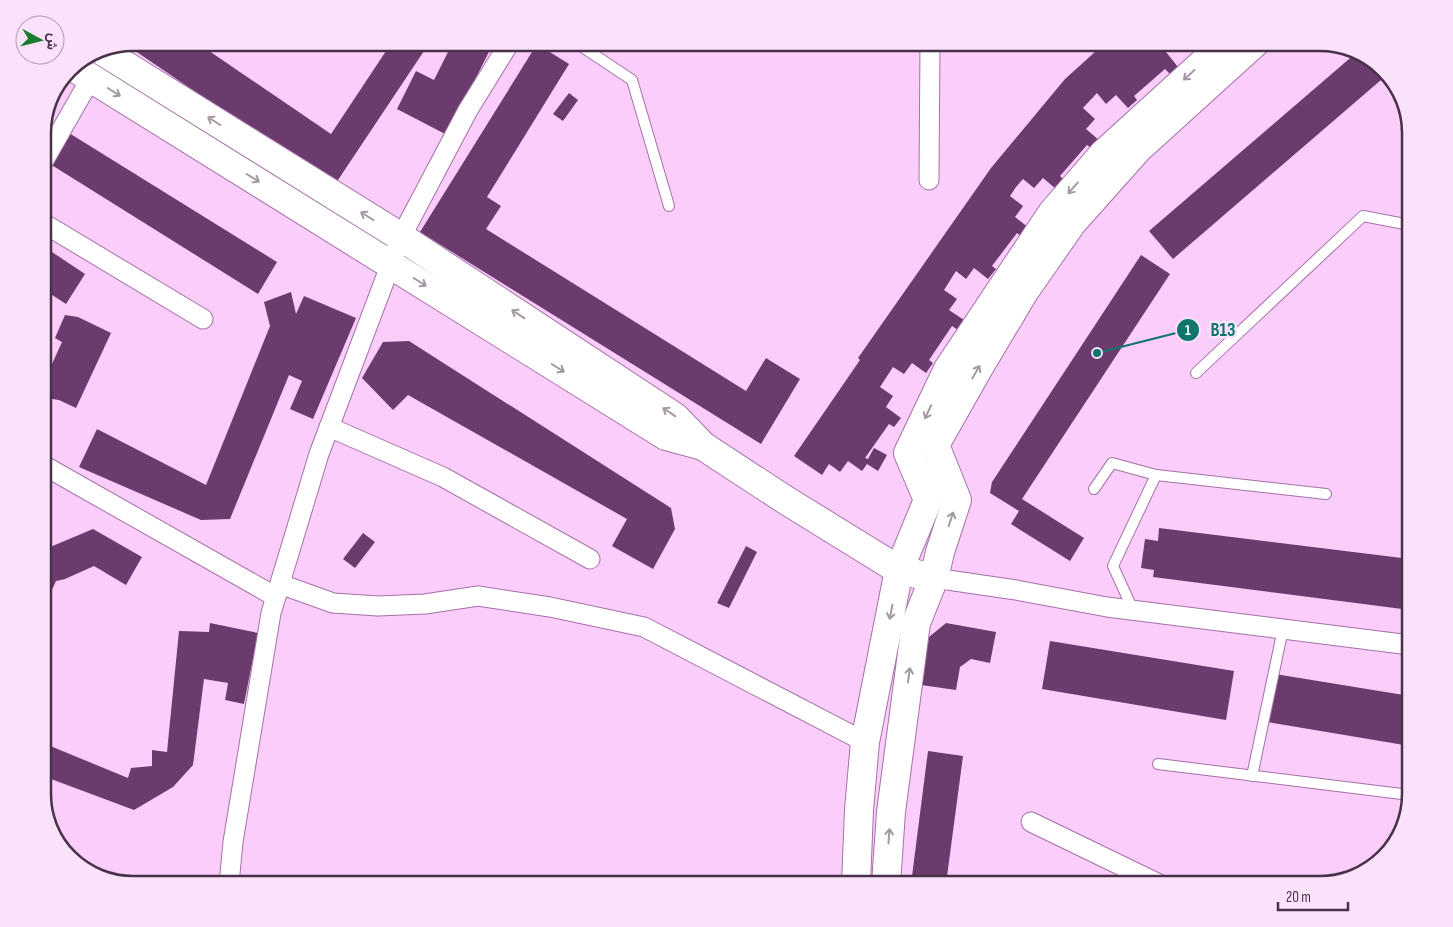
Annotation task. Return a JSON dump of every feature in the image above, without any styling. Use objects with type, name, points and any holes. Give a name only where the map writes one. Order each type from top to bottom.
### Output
[{"type":"main road","points":[[856,876],[859,810],[865,742],[899,570],[928,500],[908,453],[948,369],[1052,213],[1104,153],[1216,51]]},
{"type":"main road","points":[[887,876],[891,812],[916,623],[934,578],[940,552],[957,500],[935,445],[1024,292],[1072,223],[1138,149],[1246,51]]},
{"type":"main road","points":[[110,55],[401,237],[675,416],[703,446],[784,499],[899,570],[934,578]]},
{"type":"main road","points":[[82,72],[666,436],[703,446]]},
{"type":"street","points":[[229,876],[272,613],[319,454],[401,237],[468,110],[504,51]]},
{"type":"street","points":[[929,180],[930,51]]},
{"type":"street","points":[[51,144],[82,72]]},
{"type":"street","points":[[51,228],[202,319]]},
{"type":"street","points":[[329,427],[443,477],[590,558]]},
{"type":"street","points":[[51,469],[278,590],[333,603],[378,606],[425,604],[478,596],[550,607],[644,627],[865,742]]},
{"type":"street","points":[[934,578],[1133,610],[1402,644]]},
{"type":"street","points":[[1031,822],[1142,876]]},
{"type":"lane","points":[[588,51],[632,80],[669,206]]},
{"type":"lane","points":[[1196,373],[1363,216],[1402,223]]},
{"type":"lane","points":[[1094,489],[1112,463],[1156,475],[1326,494]]},
{"type":"lane","points":[[1133,610],[1113,566],[1156,475]]},
{"type":"lane","points":[[1252,776],[1283,629]]},
{"type":"lane","points":[[1158,764],[1402,794]]},
{"type":"building","points":[[135,51],[209,51],[331,134],[386,51],[424,51],[334,186]]},
{"type":"building","points":[[448,51],[489,51],[447,135],[397,109],[416,71],[434,80]]},
{"type":"building","points":[[533,51],[548,51],[569,64],[487,197],[501,206],[486,229],[746,391],[766,358],[800,379],[761,444],[420,232]]},
{"type":"building","points":[[1096,51],[1167,51],[1166,52],[1178,67],[1170,74],[1165,69],[1134,96],[1137,100],[1128,108],[1116,95],[1106,104],[1097,93],[1083,108],[1095,119],[1086,129],[1100,141],[1092,149],[1087,145],[1060,176],[1064,180],[1056,189],[1043,178],[1034,188],[1023,179],[1010,196],[1023,206],[1015,217],[1029,228],[1022,237],[1017,233],[992,266],[996,269],[988,279],[974,268],[966,279],[956,271],[944,290],[957,299],[949,310],[964,320],[958,330],[952,326],[929,360],[933,363],[926,373],[912,363],[904,374],[893,367],[880,387],[893,396],[886,407],[901,418],[894,427],[889,424],[865,458],[868,459],[874,448],[887,455],[878,471],[867,464],[862,471],[848,461],[840,472],[829,464],[822,475],[794,456],[860,360],[858,358],[991,168],[1065,79]]},
{"type":"building","points":[[1350,58],[1374,72],[1388,88],[1381,80],[1173,259],[1149,231]]},
{"type":"building","points":[[569,93],[578,100],[563,121],[553,114]]},
{"type":"building","points":[[69,133],[277,262],[258,294],[51,165]]},
{"type":"building","points":[[51,251],[85,274],[66,304],[51,294]]},
{"type":"building","points":[[1141,255],[1170,274],[1022,499],[1084,538],[1070,561],[1011,524],[1019,511],[990,493],[992,482]]},
{"type":"building","points":[[291,292],[296,314],[304,296],[356,318],[313,419],[290,409],[302,381],[289,375],[230,519],[201,520],[79,467],[97,429],[206,485],[270,326],[264,302]]},
{"type":"building","points":[[65,315],[78,317],[111,333],[76,408],[59,400],[51,399],[51,366],[62,342],[55,338]]},
{"type":"building","points":[[409,341],[671,508],[675,529],[653,569],[612,546],[627,519],[408,395],[393,410],[362,378],[383,342]]},
{"type":"building","points":[[1159,528],[1402,558],[1402,609],[1153,577],[1154,570],[1141,568],[1145,539],[1158,541]]},
{"type":"building","points":[[93,529],[142,557],[126,585],[94,566],[56,581],[51,592],[51,547]]},
{"type":"building","points":[[363,533],[375,542],[355,568],[343,559]]},
{"type":"building","points":[[746,546],[757,552],[729,608],[717,603]]},
{"type":"building","points":[[210,623],[258,633],[244,704],[225,700],[228,683],[204,679],[193,765],[173,787],[134,810],[51,779],[51,746],[128,778],[131,768],[152,766],[152,750],[167,752],[179,631],[209,632]]},
{"type":"building","points":[[946,623],[996,632],[990,663],[971,659],[960,667],[956,690],[921,685],[929,637]]},
{"type":"building","points":[[1050,641],[1234,671],[1226,720],[1042,689]]},
{"type":"building","points":[[1275,674],[1402,695],[1402,745],[1267,722]]},
{"type":"building","points":[[928,751],[963,756],[947,876],[912,876]]},
{"type":"place","name":"B13","points":[[1097,353]]}]
